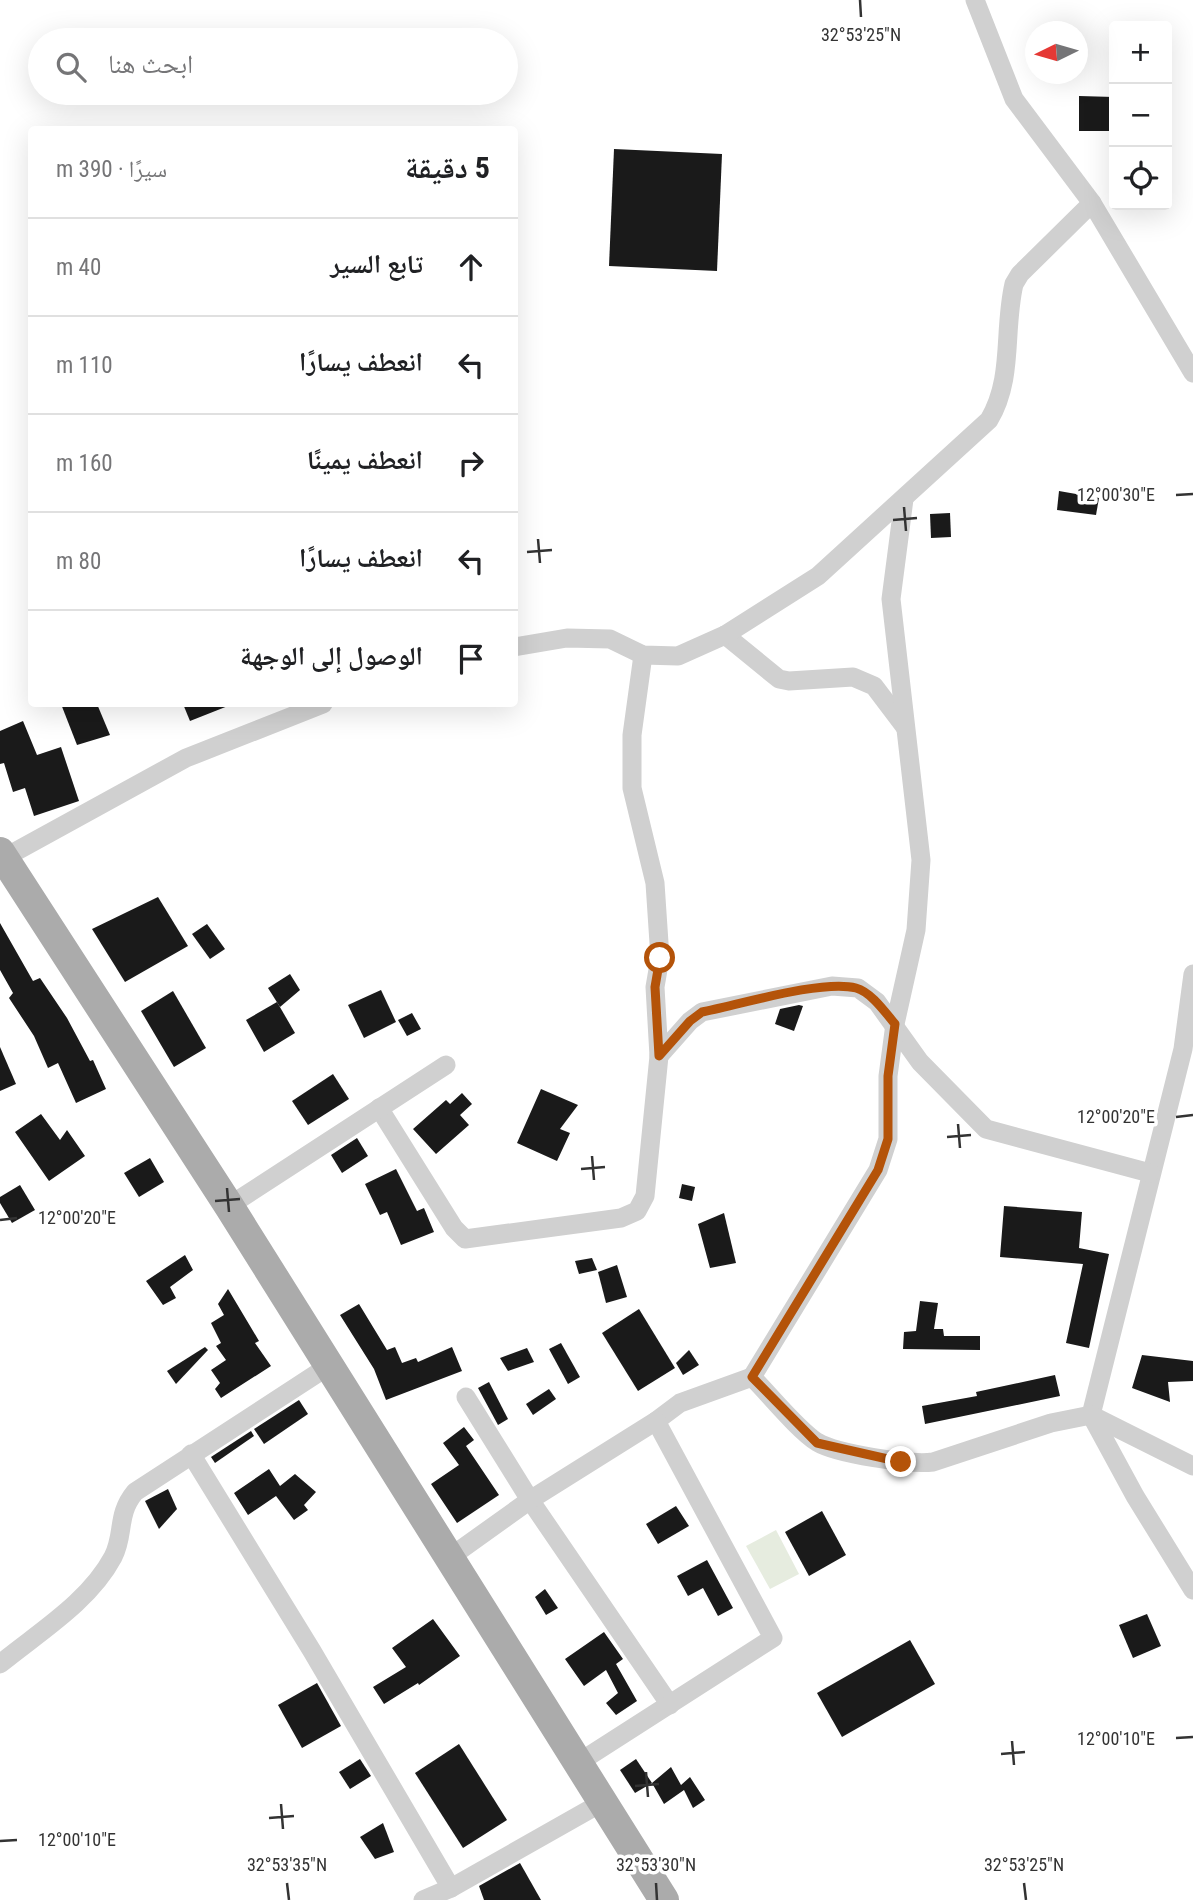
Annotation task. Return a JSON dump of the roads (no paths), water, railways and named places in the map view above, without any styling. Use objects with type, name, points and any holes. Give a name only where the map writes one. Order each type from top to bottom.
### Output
[{"type":"main road","points":[[2,855],[229,1206],[327,1367],[664,1900]]},
{"type":"street","points":[[975,0],[1014,99],[1092,203],[1193,373]]},
{"type":"street","points":[[518,646],[567,638],[610,639],[643,655],[678,656],[724,635],[818,576],[989,420],[1000,402],[1005,381],[1013,284],[1092,203]]},
{"type":"street","points":[[449,1558],[530,1500],[656,1421],[680,1402],[752,1377],[878,1170],[888,1139],[888,1076],[895,1024],[916,930],[921,860],[891,599],[904,499]]},
{"type":"street","points":[[724,635],[779,679],[789,681],[853,677],[874,686],[905,728]]},
{"type":"street","points":[[379,1108],[454,1228],[465,1239],[621,1218],[637,1211],[645,1196],[659,1056],[655,987],[660,958],[655,883],[632,788],[632,735],[643,655]]},
{"type":"street","points":[[2,855],[186,758],[315,707]]},
{"type":"street","points":[[1193,974],[1188,1049],[1150,1173],[1091,1415],[1135,1496],[1193,1590]]},
{"type":"street","points":[[659,1056],[690,1021],[702,1012],[832,986],[858,988],[877,1002],[920,1062],[986,1129],[1150,1173]]},
{"type":"street","points":[[229,1206],[446,1065]]},
{"type":"street","points":[[0,1664],[94,1586],[115,1554],[123,1506],[135,1492],[327,1367]]},
{"type":"street","points":[[752,1377],[817,1443],[901,1462],[933,1462],[1051,1423],[1091,1415],[1193,1466]]},
{"type":"street","points":[[466,1396],[530,1500],[670,1705]]},
{"type":"street","points":[[579,1763],[773,1639],[656,1421]]},
{"type":"street","points":[[191,1454],[312,1651],[451,1888]]},
{"type":"street","points":[[423,1900],[451,1888],[601,1803]]}]
